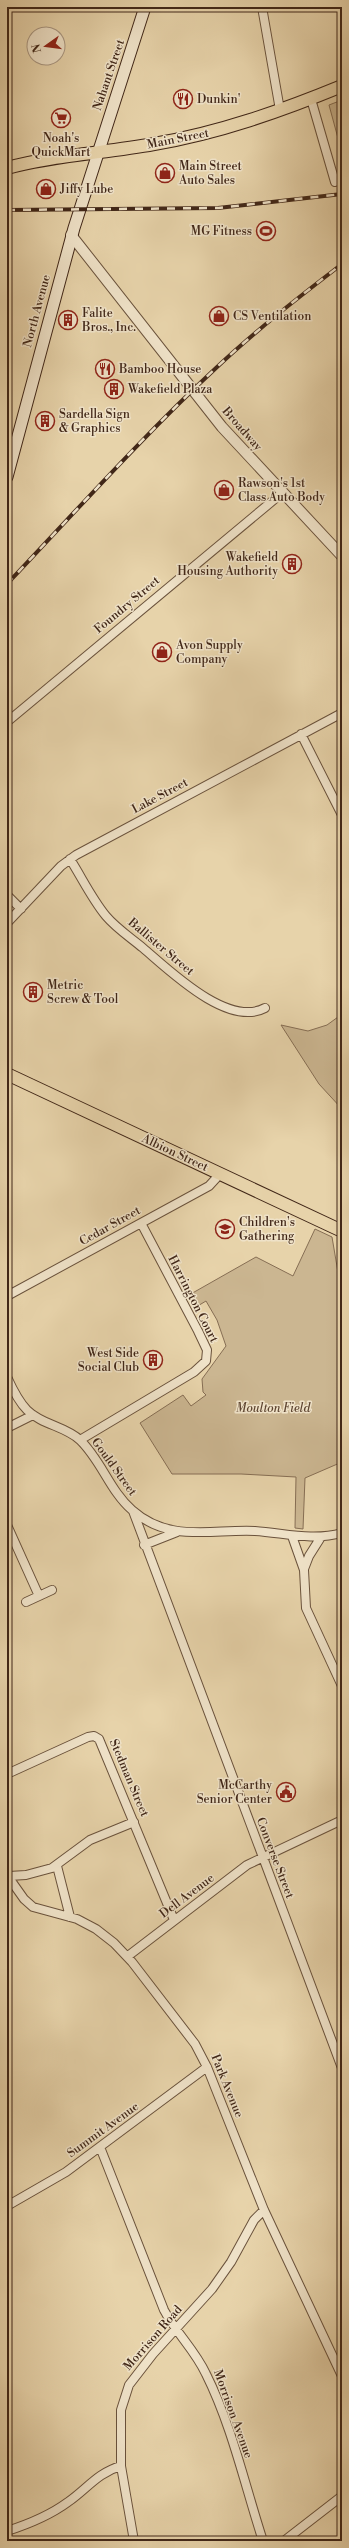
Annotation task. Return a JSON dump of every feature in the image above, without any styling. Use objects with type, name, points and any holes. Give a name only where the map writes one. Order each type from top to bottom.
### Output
[{"type":"main road","name":"Nahant Street","points":[[96,152],[145,7]]},
{"type":"main road","name":"Main Street","points":[[7,168],[44,159],[196,136],[280,110],[342,86]]},
{"type":"main road","name":"North Avenue","points":[[7,477],[72,235],[96,152]]},
{"type":"main road","name":"Albion Street","points":[[7,1074],[342,1232]]},
{"type":"street","points":[[262,7],[280,110]]},
{"type":"street","points":[[311,99],[335,182]]},
{"type":"street","name":"Broadway","points":[[72,235],[219,423],[282,493],[342,556]]},
{"type":"street","name":"Foundry Street","points":[[7,722],[282,493]]},
{"type":"street","name":"Lake Street","points":[[7,923],[70,859],[342,713]]},
{"type":"street","points":[[301,734],[342,815]]},
{"type":"street","name":"Ballister Street","points":[[70,859],[107,917],[192,989],[206,998],[246,1012],[265,1008]]},
{"type":"street","points":[[7,895],[21,909]]},
{"type":"street","name":"Cedar Street","points":[[7,1296],[209,1186],[220,1174]]},
{"type":"street","name":"Harrington Court","points":[[80,1440],[194,1372],[206,1361],[207,1350],[201,1337],[140,1223]]},
{"type":"street","name":"Gould Street","points":[[7,1376],[23,1405],[33,1415],[66,1430],[80,1440],[121,1498],[133,1511],[153,1524],[178,1532],[249,1531],[292,1536],[321,1537],[342,1533]]},
{"type":"street","points":[[7,1428],[33,1415]]},
{"type":"street","name":"Converse Street","points":[[133,1511],[144,1545],[342,2068]]},
{"type":"street","points":[[7,1525],[39,1596]]},
{"type":"street","points":[[144,1545],[178,1532]]},
{"type":"street","points":[[292,1536],[304,1570],[306,1608],[342,1686]]},
{"type":"street","points":[[304,1570],[309,1556],[321,1537]]},
{"type":"street","points":[[26,1602],[52,1590]]},
{"type":"street","name":"Stedman Street","points":[[7,1774],[88,1737],[96,1737],[102,1743],[174,1920]]},
{"type":"street","name":"Dell Avenue","points":[[128,1956],[247,1865],[342,1820]]},
{"type":"street","points":[[8,1876],[26,1875],[57,1866],[90,1840],[134,1822]]},
{"type":"street","points":[[57,1866],[70,1917]]},
{"type":"street","name":"Park Avenue","points":[[8,1876],[24,1899],[33,1907],[70,1917],[96,1929],[128,1956],[195,2044],[208,2067],[264,2210],[342,2376]]},
{"type":"street","name":"Summit Avenue","points":[[7,2206],[50,2181],[100,2147],[208,2067]]},
{"type":"street","name":"Morrison Avenue","points":[[100,2147],[161,2303],[175,2330],[199,2360],[213,2388],[263,2541]]},
{"type":"street","name":"Morrison Road","points":[[134,2541],[121,2466],[120,2423],[126,2392],[152,2354],[221,2277],[254,2220],[264,2210]]},
{"type":"street","points":[[7,2531],[52,2513],[78,2495],[103,2472],[121,2466]]},
{"type":"street","points":[[284,2541],[342,2496]]},
{"type":"green space","points":[[342,100],[342,153],[329,105]]},
{"type":"green space","points":[[338,1017],[342,1019],[340,1046],[342,1109],[319,1084],[281,1025],[308,1031],[327,1025]]},
{"type":"green space","name":"Moulton Field","points":[[315,1229],[332,1237],[342,1296],[342,1462],[305,1478],[303,1529],[295,1528],[296,1477],[241,1474],[172,1474],[140,1423],[183,1395],[191,1406],[206,1395],[203,1392],[202,1379],[226,1346],[217,1320],[206,1301],[196,1307],[189,1295],[256,1257],[293,1276]]},
{"type":"shaded area","points":[[342,292],[342,373],[339,350]]},
{"type":"railway","points":[[7,210],[218,208],[342,194]]},
{"type":"railway","points":[[7,584],[110,474],[189,394],[231,354],[342,264]]},
{"type":"place","name":"Dunkin'","points":[[183,99]]},
{"type":"place","name":"Noah's QuickMart","points":[[61,118]]},
{"type":"place","name":"Main Street Auto Sales","points":[[165,173]]},
{"type":"place","name":"Jiffy Lube","points":[[46,189]]},
{"type":"place","name":"MG Fitness","points":[[266,231]]},
{"type":"place","name":"CS Ventilation","points":[[219,316]]},
{"type":"place","name":"Falite Bros., Inc.","points":[[68,320]]},
{"type":"place","name":"Bamboo House","points":[[105,369]]},
{"type":"place","name":"Wakefield Plaza","points":[[114,389]]},
{"type":"place","name":"Sardella Sign & Graphics","points":[[45,421]]},
{"type":"place","name":"Rawson's 1st Class Auto Body","points":[[224,490]]},
{"type":"place","name":"Wakefield Housing Authority","points":[[292,564]]},
{"type":"place","name":"Avon Supply Company","points":[[162,652]]},
{"type":"place","name":"Metric Screw & Tool","points":[[33,992]]},
{"type":"place","name":"Children's Gathering","points":[[225,1229]]},
{"type":"place","name":"West Side Social Club","points":[[153,1360]]},
{"type":"place","name":"McCarthy Senior Center","points":[[286,1792]]}]
